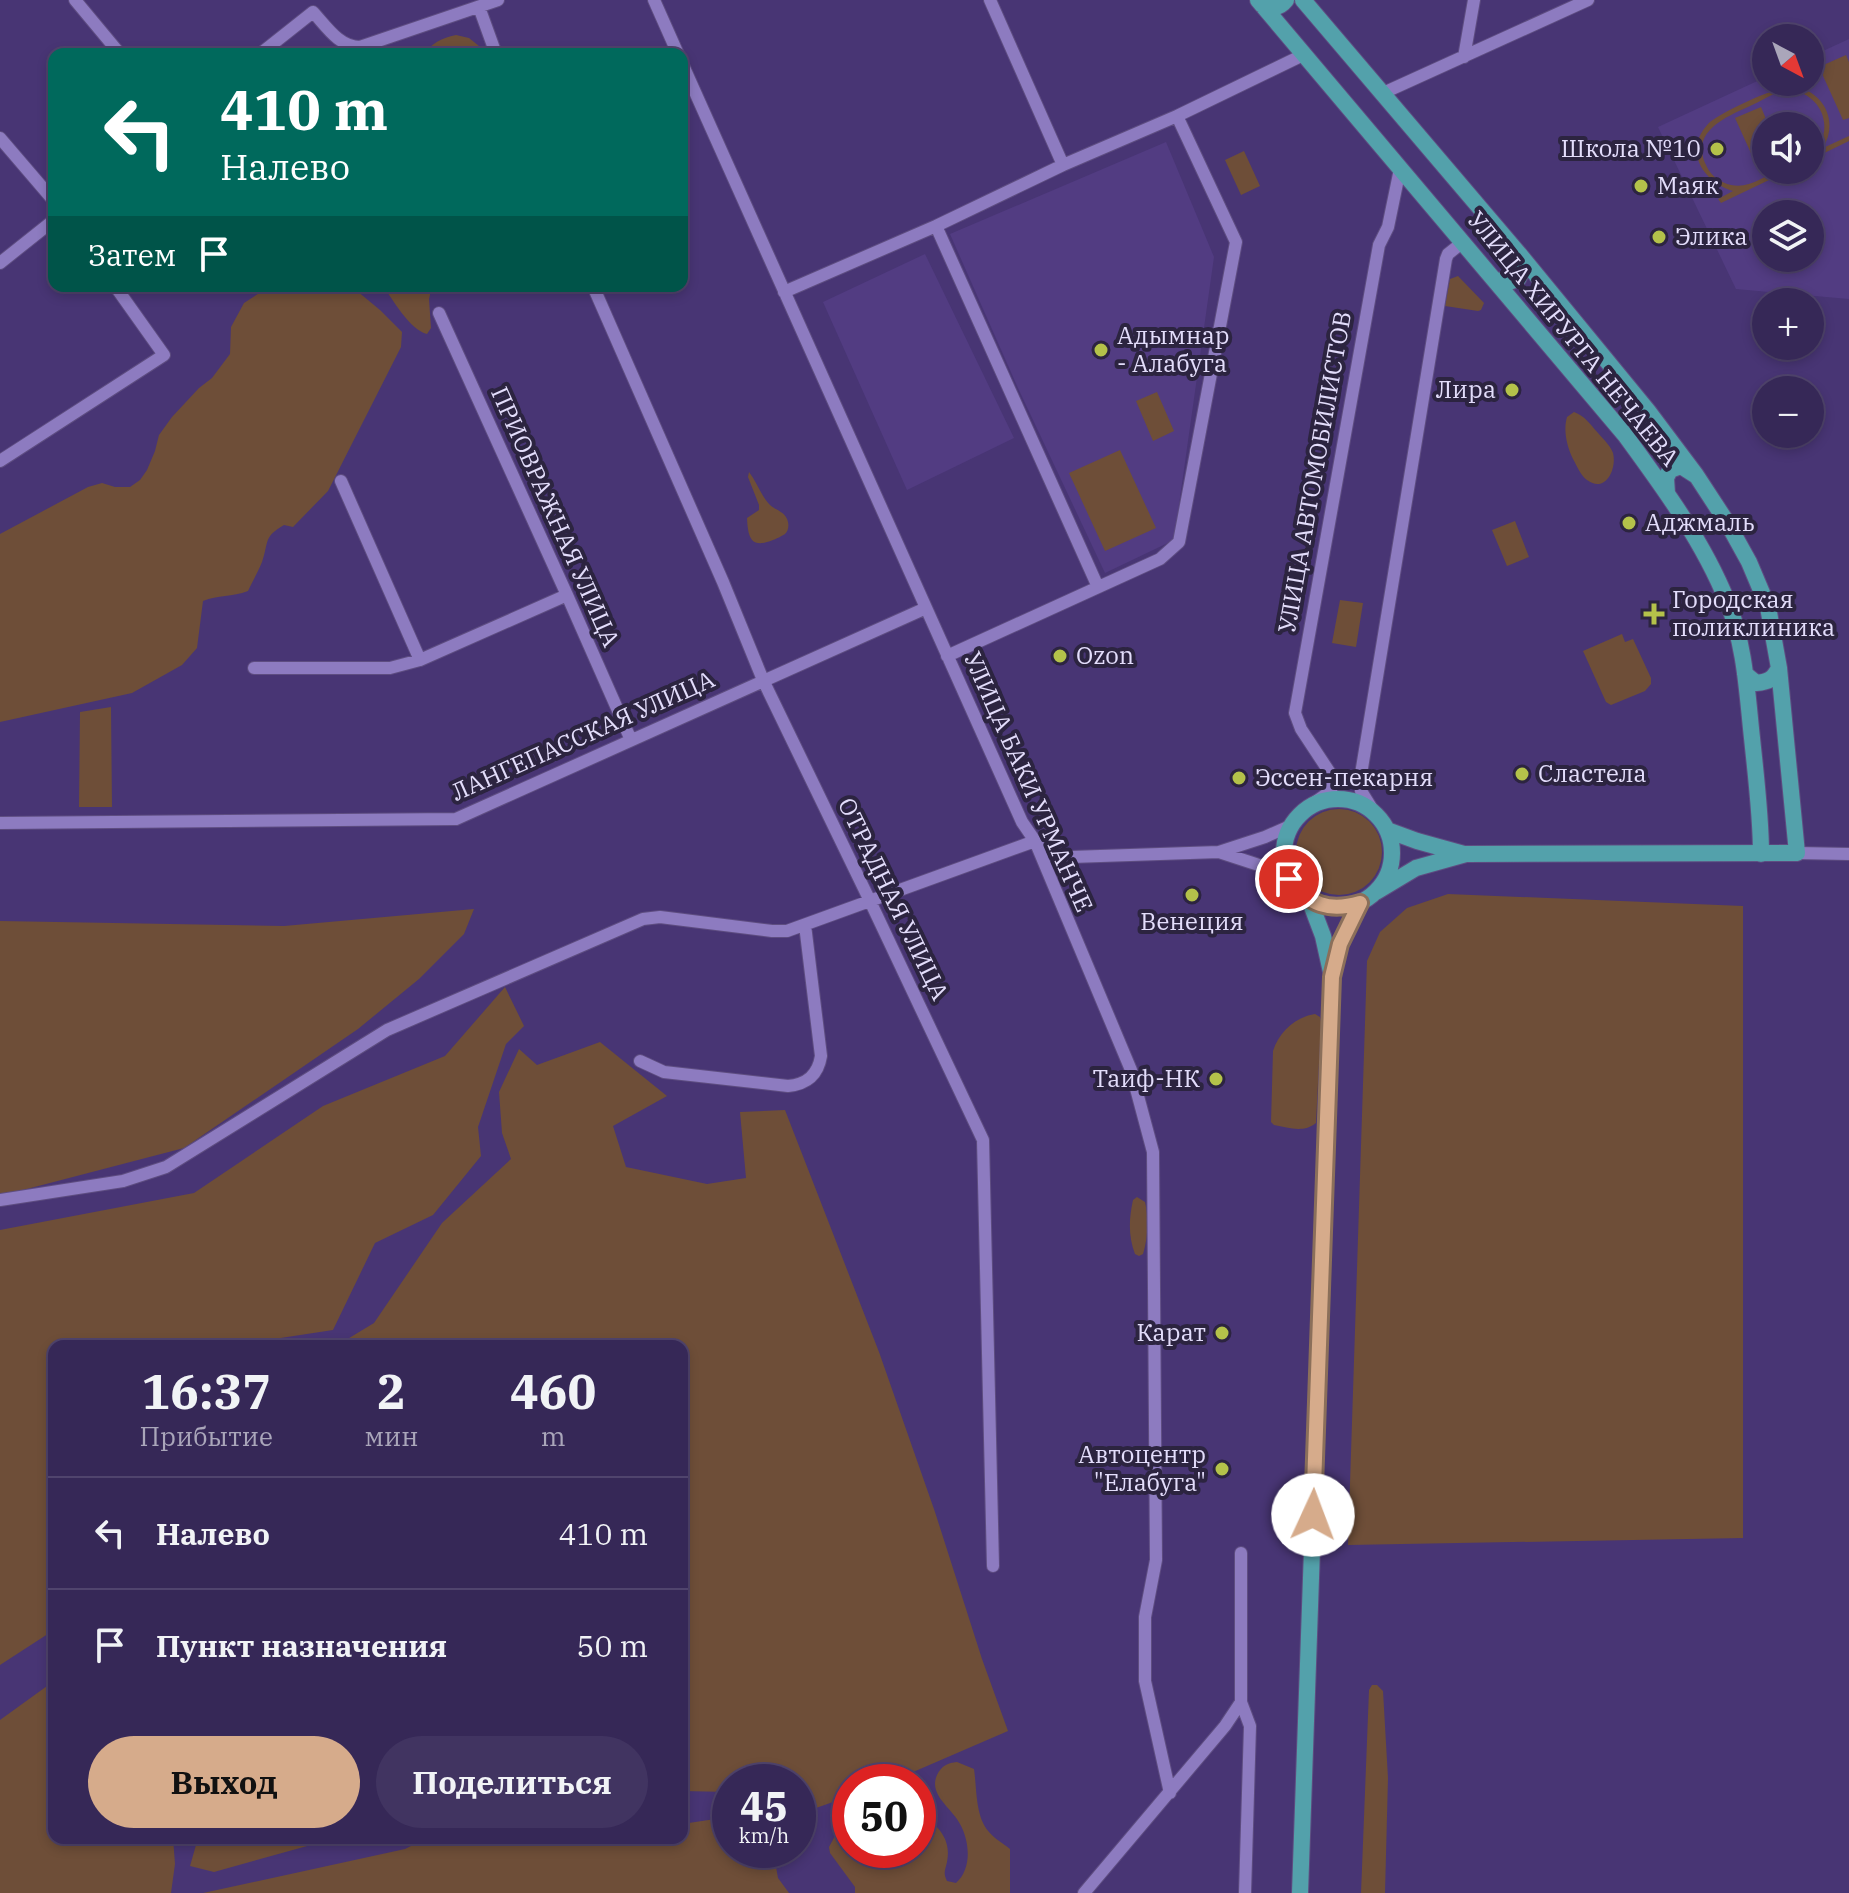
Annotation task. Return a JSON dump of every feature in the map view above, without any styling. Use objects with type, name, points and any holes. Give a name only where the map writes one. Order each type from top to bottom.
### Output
[{"type":"main road","points":[[1260,2],[1269,8],[1277,7],[1286,0]]},
{"type":"main road","name":"УЛИЦА ХИРУРГА НЕЧАЕВА","points":[[1303,0],[1648,411],[1728,524],[1768,607],[1779,668],[1797,853]]},
{"type":"main road","name":"УЛИЦА ХИРУРГА НЕЧАЕВА","points":[[1260,2],[1625,435],[1697,540],[1728,602],[1738,632],[1758,792],[1761,854]]},
{"type":"main road","points":[[1495,280],[1509,282],[1518,279],[1523,269],[1520,255]]},
{"type":"main road","points":[[1667,494],[1666,478],[1670,470],[1681,466],[1696,475]]},
{"type":"main road","points":[[1745,674],[1756,683],[1767,682],[1779,668]]},
{"type":"main road","points":[[1376,892],[1390,869],[1392,856],[1387,830],[1374,812],[1342,798],[1319,802],[1298,815],[1285,839],[1285,866],[1289,879],[1298,890],[1321,905],[1347,907],[1360,903],[1416,868],[1466,854]]},
{"type":"main road","points":[[1387,830],[1466,854],[1797,853]]},
{"type":"main road","points":[[1309,899],[1323,936],[1332,977]]},
{"type":"main road","points":[[1300,1893],[1332,977],[1340,944],[1360,903]]},
{"type":"street","points":[[75,0],[115,48]]},
{"type":"street","points":[[303,0],[341,42],[353,47],[498,0]]},
{"type":"street","points":[[654,0],[675,48]]},
{"type":"street","points":[[990,0],[1063,165]]},
{"type":"street","points":[[1464,57],[1474,0]]},
{"type":"street","points":[[1381,94],[1588,0]]},
{"type":"street","points":[[479,7],[494,48]]},
{"type":"street","points":[[268,48],[313,12]]},
{"type":"street","points":[[784,292],[1177,116],[1303,55]]},
{"type":"street","name":"УЛИЦА БАКИ УРМАНЧЕ","points":[[688,76],[1022,822],[1035,841],[1131,1070],[1153,1152],[1156,1560],[1145,1617],[1145,1681],[1170,1793]]},
{"type":"street","points":[[947,656],[1160,559],[1179,542],[1236,242],[1177,116]]},
{"type":"street","points":[[0,138],[48,194]]},
{"type":"street","name":"УЛИЦА АВТОМОБИЛИСТОВ","points":[[1374,812],[1361,791],[1301,729],[1295,713],[1379,245],[1388,227],[1400,169]]},
{"type":"street","points":[[0,263],[48,225]]},
{"type":"street","points":[[936,226],[1098,587]]},
{"type":"street","name":"УЛИЦА АВТОМОБИЛИСТОВ","points":[[1308,807],[1347,778],[1446,259],[1463,242]]},
{"type":"street","points":[[0,461],[164,355],[119,292]]},
{"type":"street","name":"ОТРАДНАЯ УЛИЦА","points":[[596,292],[763,680],[983,1140],[993,1566]]},
{"type":"street","name":"ПРИОВРАЖНАЯ УЛИЦА","points":[[439,313],[631,740]]},
{"type":"street","points":[[341,481],[420,660]]},
{"type":"street","points":[[254,668],[390,668],[420,660],[567,595]]},
{"type":"street","name":"ЛАНГЕПАССКАЯ УЛИЦА","points":[[0,823],[456,819],[926,608]]},
{"type":"street","points":[[0,1200],[123,1181],[166,1167],[387,1030],[643,919],[660,917],[787,931],[1035,841],[1058,854],[1071,857],[1219,852],[1290,826]]},
{"type":"street","points":[[1219,852],[1268,868],[1289,879]]},
{"type":"street","points":[[1797,853],[1849,854]]},
{"type":"street","points":[[640,1061],[664,1072],[788,1086],[799,1085],[814,1075],[821,1056],[805,925]]},
{"type":"street","points":[[1241,1553],[1241,1702],[1250,1726],[1245,1893]]},
{"type":"street","points":[[1084,1893],[1170,1793],[1241,1702]]},
{"type":"shaded area","points":[[456,35],[469,38],[482,48],[429,48]]},
{"type":"shaded area","name":"Школа №10","points":[[1849,39],[1849,299],[1824,297],[1824,288],[1736,289],[1658,127],[1752,83],[1752,96],[1824,96],[1824,51]]},
{"type":"shaded area","points":[[1846,55],[1849,62],[1849,118],[1843,120],[1824,78],[1824,65]]},
{"type":"shaded area","points":[[1761,96],[1769,96],[1730,115],[1712,128],[1702,144],[1702,155],[1711,173],[1720,181],[1739,186],[1761,184],[1721,203],[1718,199],[1733,191],[1722,187],[1705,173],[1697,155],[1697,145],[1708,124]]},
{"type":"shaded area","points":[[1807,96],[1815,96],[1821,101],[1829,118],[1828,138],[1824,146],[1824,112]]},
{"type":"shaded area","points":[[1761,107],[1763,112],[1752,112],[1752,155],[1735,118]]},
{"type":"shaded area","points":[[1849,136],[1849,141],[1824,153],[1824,148]]},
{"type":"shaded area","name":"Адымнар - Алабуга","points":[[1166,142],[1214,257],[1174,540],[1105,573],[950,234]]},
{"type":"shaded area","points":[[1244,151],[1260,186],[1241,195],[1225,160]]},
{"type":"shaded area","points":[[925,254],[1014,438],[907,490],[823,302]]},
{"type":"shaded area","points":[[1458,276],[1484,303],[1481,310],[1445,306],[1450,279]]},
{"type":"shaded area","points":[[261,292],[358,292],[402,332],[401,347],[328,491],[293,527],[284,525],[270,537],[248,591],[203,601],[197,648],[182,665],[132,693],[0,722],[0,534],[88,487],[102,483],[130,487],[140,480],[147,470],[159,435],[230,354],[231,327],[244,303]]},
{"type":"shaded area","points":[[387,292],[431,292],[431,328],[427,334],[414,327]]},
{"type":"shaded area","points":[[1157,392],[1174,431],[1153,441],[1136,401]]},
{"type":"shaded area","points":[[1574,412],[1587,421],[1613,453],[1612,472],[1605,482],[1600,484],[1587,480],[1573,459],[1566,422]]},
{"type":"shaded area","points":[[1120,450],[1156,528],[1105,551],[1069,473]]},
{"type":"shaded area","points":[[749,472],[767,501],[788,522],[785,534],[766,542],[755,542],[748,531],[747,518],[759,510]]},
{"type":"shaded area","points":[[1515,521],[1529,557],[1507,566],[1492,530]]},
{"type":"shaded area","points":[[1340,600],[1363,603],[1356,647],[1332,643]]},
{"type":"shaded area","points":[[1622,634],[1625,642],[1633,639],[1651,684],[1645,691],[1611,705],[1606,702],[1583,651]]},
{"type":"shaded area","points":[[111,707],[112,807],[79,807],[80,712]]},
{"type":"shaded area","points":[[1339,809],[1356,812],[1370,821],[1379,835],[1382,852],[1379,869],[1370,883],[1356,892],[1339,895],[1322,892],[1308,883],[1299,869],[1296,852],[1299,835],[1308,821],[1322,812]]},
{"type":"shaded area","points":[[1448,894],[1743,906],[1743,1538],[1348,1545],[1367,961],[1380,932],[1407,908]]},
{"type":"shaded area","points":[[474,909],[464,934],[419,979],[358,1029],[184,1148],[0,1196],[0,921],[284,926]]},
{"type":"shaded area","points":[[505,987],[524,1026],[506,1044],[478,1127],[481,1156],[433,1215],[375,1243],[333,1330],[273,1340],[48,1340],[48,1634],[0,1665],[0,1230],[194,1193],[323,1106],[445,1056]]},
{"type":"shaded area","points":[[1315,1014],[1321,1022],[1316,1123],[1301,1129],[1274,1125],[1271,1122],[1273,1051],[1289,1026]]},
{"type":"shaded area","points":[[600,1042],[667,1096],[613,1126],[626,1167],[707,1184],[746,1178],[740,1112],[785,1110],[879,1352],[1008,1731],[932,1764],[832,1764],[832,1802],[816,1808],[816,1764],[712,1764],[712,1792],[688,1791],[688,1340],[346,1340],[374,1323],[442,1223],[511,1159],[502,1133],[499,1092],[519,1049],[537,1065]]},
{"type":"shaded area","points":[[1137,1197],[1145,1202],[1147,1221],[1145,1248],[1139,1256],[1135,1254],[1130,1227],[1133,1200]]},
{"type":"shaded area","points":[[48,1685],[48,1844],[173,1844],[175,1864],[171,1893],[0,1893],[0,1720]]},
{"type":"shaded area","points":[[1372,1685],[1383,1691],[1388,1778],[1385,1893],[1361,1893],[1369,1690]]},
{"type":"shaded area","points":[[957,1762],[974,1769],[977,1802],[984,1826],[1010,1849],[1010,1893],[855,1893],[855,1887],[841,1868],[936,1868],[936,1826],[947,1845],[947,1881],[956,1883],[961,1877],[967,1863],[966,1839],[936,1789],[937,1775],[948,1764]]},
{"type":"shaded area","points":[[712,1820],[712,1868],[776,1868],[778,1878],[789,1893],[203,1893],[405,1849],[415,1844],[688,1844],[688,1823]]},
{"type":"shaded area","points":[[196,1844],[314,1844],[214,1872],[190,1866]]},
{"type":"place","name":"Школа №10","points":[[1717,149]]},
{"type":"place","name":"Маяк","points":[[1641,186]]},
{"type":"place","name":"Элика","points":[[1659,237]]},
{"type":"place","name":"Адымнар - Алабуга","points":[[1101,350]]},
{"type":"place","name":"Лира","points":[[1512,390]]},
{"type":"place","name":"Аджмаль","points":[[1629,523]]},
{"type":"place","name":"Городская поликлиника","points":[[1654,614]]},
{"type":"place","name":"Ozon","points":[[1060,656]]},
{"type":"place","name":"Сластела","points":[[1522,774]]},
{"type":"place","name":"Эссен-пекарня","points":[[1239,778]]},
{"type":"place","name":"Венеция","points":[[1192,895]]},
{"type":"place","name":"Таиф-НК","points":[[1216,1079]]},
{"type":"place","name":"Карат","points":[[1222,1333]]},
{"type":"place","name":"Автоцентр \"Елабуга\"","points":[[1222,1469]]},
{"type":"route","points":[[1289,879],[1309,899],[1321,905],[1347,907],[1360,903],[1340,944],[1332,977],[1313,1515]]}]
